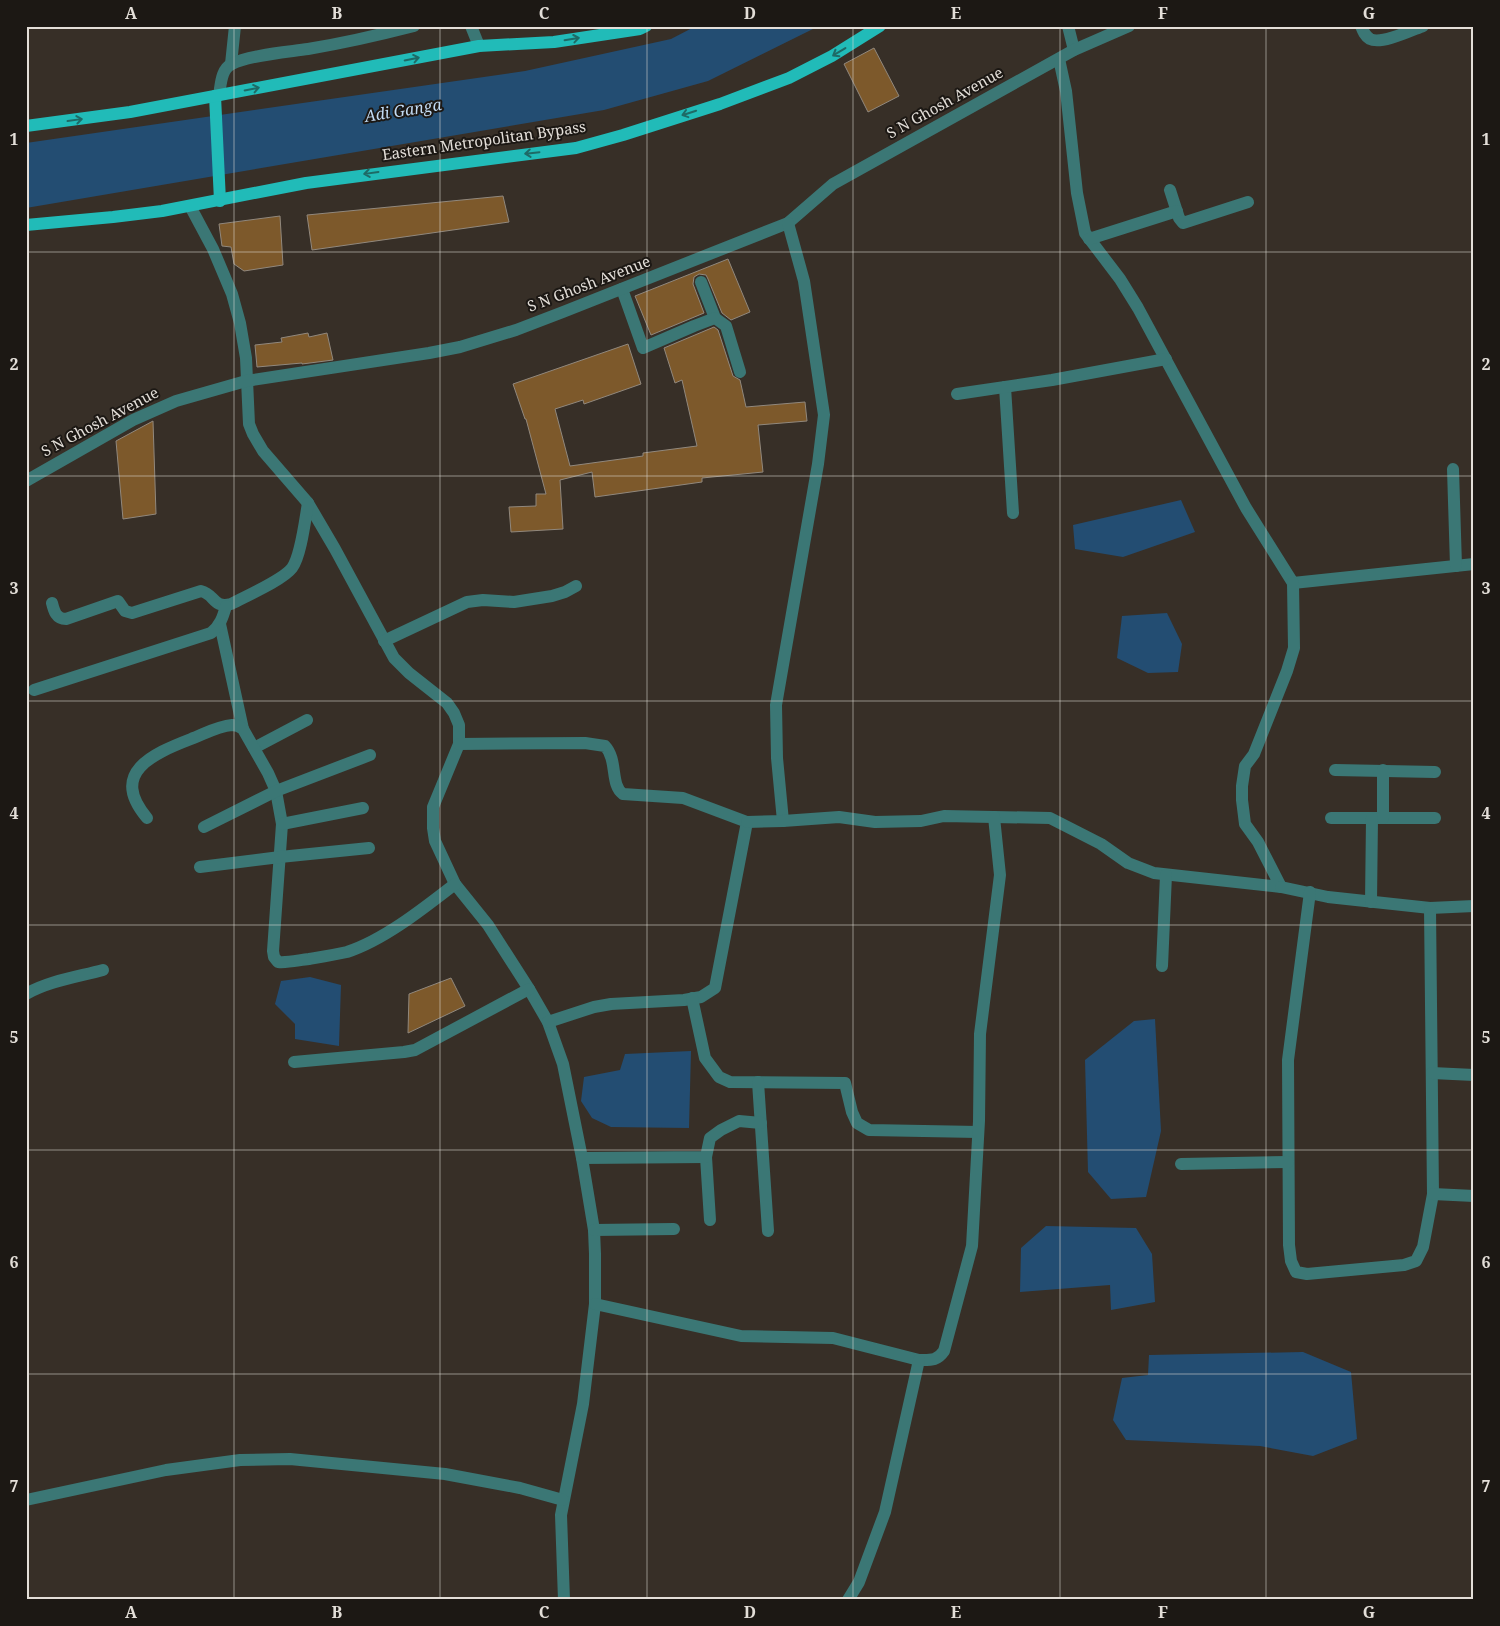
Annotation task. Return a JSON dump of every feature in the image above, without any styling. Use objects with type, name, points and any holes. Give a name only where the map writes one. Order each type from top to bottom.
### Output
[{"type":"main road","points":[[26,126],[130,112],[479,46],[554,42],[640,29],[646,26]]},
{"type":"main road","name":"Eastern Metropolitan Bypass","points":[[26,225],[113,217],[190,206],[306,182],[576,148],[720,104],[789,78],[832,56],[880,26]]},
{"type":"main road","points":[[217,96],[220,200]]},
{"type":"street","points":[[231,64],[236,26]]},
{"type":"street","points":[[217,96],[225,70],[231,64],[254,58],[351,42],[414,26]]},
{"type":"street","points":[[471,26],[479,46]]},
{"type":"street","points":[[1068,26],[1074,50]]},
{"type":"street","name":"S N Ghosh Avenue","points":[[26,481],[124,424],[176,400],[246,381],[429,354],[460,347],[516,330],[788,223],[834,184],[1074,50],[1128,26]]},
{"type":"street","points":[[1361,26],[1365,35],[1371,40],[1380,41],[1423,26]]},
{"type":"street","points":[[1059,59],[1066,91],[1078,193],[1085,233],[1120,279],[1166,359],[1246,508],[1293,583],[1294,648],[1287,671],[1254,754],[1245,766],[1242,786],[1245,824],[1258,842],[1282,887]]},
{"type":"street","points":[[1170,190],[1180,221],[1186,223],[1248,202]]},
{"type":"street","points":[[190,206],[213,249],[232,294],[244,340],[250,424],[253,434],[270,460],[308,503],[335,548],[384,642],[400,664],[447,703],[454,713],[459,725],[459,744],[436,798],[432,820],[435,841],[455,884],[488,925],[530,989],[548,1022],[563,1064],[582,1158],[594,1230],[595,1254],[595,1304],[580,1421],[563,1500],[561,1530],[564,1600]]},
{"type":"street","points":[[1089,239],[1177,211]]},
{"type":"street","points":[[783,821],[776,758],[776,705],[818,464],[824,415],[804,281],[788,223]]},
{"type":"street","points":[[701,282],[715,318],[726,326],[740,372]]},
{"type":"street","points":[[622,288],[643,348],[715,318]]},
{"type":"street","points":[[957,394],[1052,380],[1166,359]]},
{"type":"street","points":[[1005,387],[1013,513]]},
{"type":"street","points":[[1453,469],[1456,566]]},
{"type":"street","points":[[52,603],[59,618],[66,619],[118,601],[125,611],[132,613],[201,591],[206,592],[219,605],[226,606],[232,604],[284,575],[293,566],[297,558],[308,503]]},
{"type":"street","points":[[1293,583],[1474,564]]},
{"type":"street","points":[[384,642],[467,602],[483,600],[514,602],[552,596],[576,586]]},
{"type":"street","points":[[34,690],[211,633],[218,628],[226,606]]},
{"type":"street","points":[[220,624],[242,729],[276,791],[282,824],[273,953],[276,961],[329,956],[355,949],[421,910],[455,884]]},
{"type":"street","points":[[254,748],[307,720]]},
{"type":"street","points":[[147,818],[138,808],[132,792],[133,779],[138,769],[146,761],[176,744],[219,728],[230,725],[238,726],[242,729]]},
{"type":"street","points":[[459,744],[585,743],[605,746],[613,758],[618,789],[623,794],[683,798],[747,822],[839,817],[875,822],[921,821],[944,816],[1050,818],[1100,844],[1128,863],[1154,873],[1282,887],[1328,897],[1371,902],[1430,908],[1474,906]]},
{"type":"street","points":[[204,827],[276,791],[370,755]]},
{"type":"street","points":[[1335,770],[1435,772]]},
{"type":"street","points":[[1371,902],[1377,818],[1383,770]]},
{"type":"street","points":[[282,824],[362,808]]},
{"type":"street","points":[[595,1304],[741,1336],[833,1338],[920,1360],[933,1360],[940,1357],[944,1351],[972,1246],[978,1132],[980,1034],[1000,875],[994,817]]},
{"type":"street","points":[[1331,818],[1435,818]]},
{"type":"street","points":[[548,1022],[580,1010],[610,1004],[701,997],[715,988],[747,822]]},
{"type":"street","points":[[200,867],[369,848]]},
{"type":"street","points":[[1162,966],[1166,875]]},
{"type":"street","points":[[1310,892],[1288,1060],[1288,1245],[1291,1261],[1296,1272],[1307,1274],[1404,1265],[1416,1261],[1423,1248],[1433,1194],[1430,908]]},
{"type":"street","points":[[26,994],[38,988],[102,970]]},
{"type":"street","points":[[294,1062],[415,1050],[530,989]]},
{"type":"street","points":[[692,998],[705,1058],[719,1077],[730,1082],[845,1083],[852,1112],[857,1123],[869,1130],[978,1132]]},
{"type":"street","points":[[1432,1073],[1474,1075]]},
{"type":"street","points":[[758,1082],[768,1231]]},
{"type":"street","points":[[710,1220],[706,1157],[710,1138],[738,1121],[761,1123]]},
{"type":"street","points":[[582,1158],[706,1157]]},
{"type":"street","points":[[1181,1164],[1288,1162]]},
{"type":"street","points":[[1433,1194],[1474,1196]]},
{"type":"street","points":[[594,1230],[674,1229]]},
{"type":"street","points":[[848,1600],[859,1582],[885,1512],[920,1360]]},
{"type":"street","points":[[26,1500],[166,1470],[240,1460],[290,1458],[445,1474],[504,1485],[563,1500]]},
{"type":"water","name":"Adi Ganga","points":[[696,26],[819,26],[708,81],[604,110],[26,208],[26,143],[525,71],[671,39]]},
{"type":"water","points":[[1181,500],[1195,532],[1123,557],[1075,549],[1073,525]]},
{"type":"water","points":[[1167,613],[1182,644],[1178,672],[1148,673],[1117,658],[1122,616]]},
{"type":"water","points":[[310,977],[341,985],[339,1046],[295,1039],[295,1024],[275,1004],[281,981]]},
{"type":"water","points":[[1155,1019],[1161,1131],[1146,1197],[1111,1199],[1088,1172],[1085,1060],[1134,1021]]},
{"type":"water","points":[[691,1051],[689,1128],[611,1127],[592,1118],[581,1101],[584,1077],[620,1070],[625,1054]]},
{"type":"water","points":[[1046,1226],[1136,1228],[1152,1254],[1155,1302],[1111,1310],[1110,1285],[1020,1292],[1021,1248]]},
{"type":"water","points":[[1303,1352],[1351,1372],[1357,1439],[1313,1456],[1260,1446],[1126,1440],[1113,1420],[1122,1378],[1148,1375],[1149,1355]]},
{"type":"building","points":[[874,48],[899,96],[868,112],[844,64]]},
{"type":"building","points":[[503,196],[509,222],[312,250],[307,215]]},
{"type":"building","points":[[280,216],[283,265],[244,271],[234,264],[231,247],[222,246],[219,224]]},
{"type":"building","points":[[728,259],[750,312],[731,320],[722,313],[706,275],[699,274],[694,277],[693,284],[704,313],[651,335],[635,296]]},
{"type":"building","points":[[714,327],[718,330],[733,376],[740,380],[746,407],[805,402],[807,421],[758,425],[763,472],[702,478],[702,482],[595,497],[592,472],[560,480],[563,529],[511,532],[509,507],[536,506],[536,494],[546,494],[526,419],[513,384],[628,344],[641,384],[584,404],[583,400],[555,409],[570,466],[697,446],[682,380],[675,383],[664,348]]},
{"type":"building","points":[[308,333],[309,337],[327,333],[333,360],[257,367],[255,345],[282,342],[281,338]]},
{"type":"building","points":[[153,421],[156,514],[123,519],[116,441]]},
{"type":"building","points":[[451,978],[465,1006],[408,1033],[409,994]]}]
